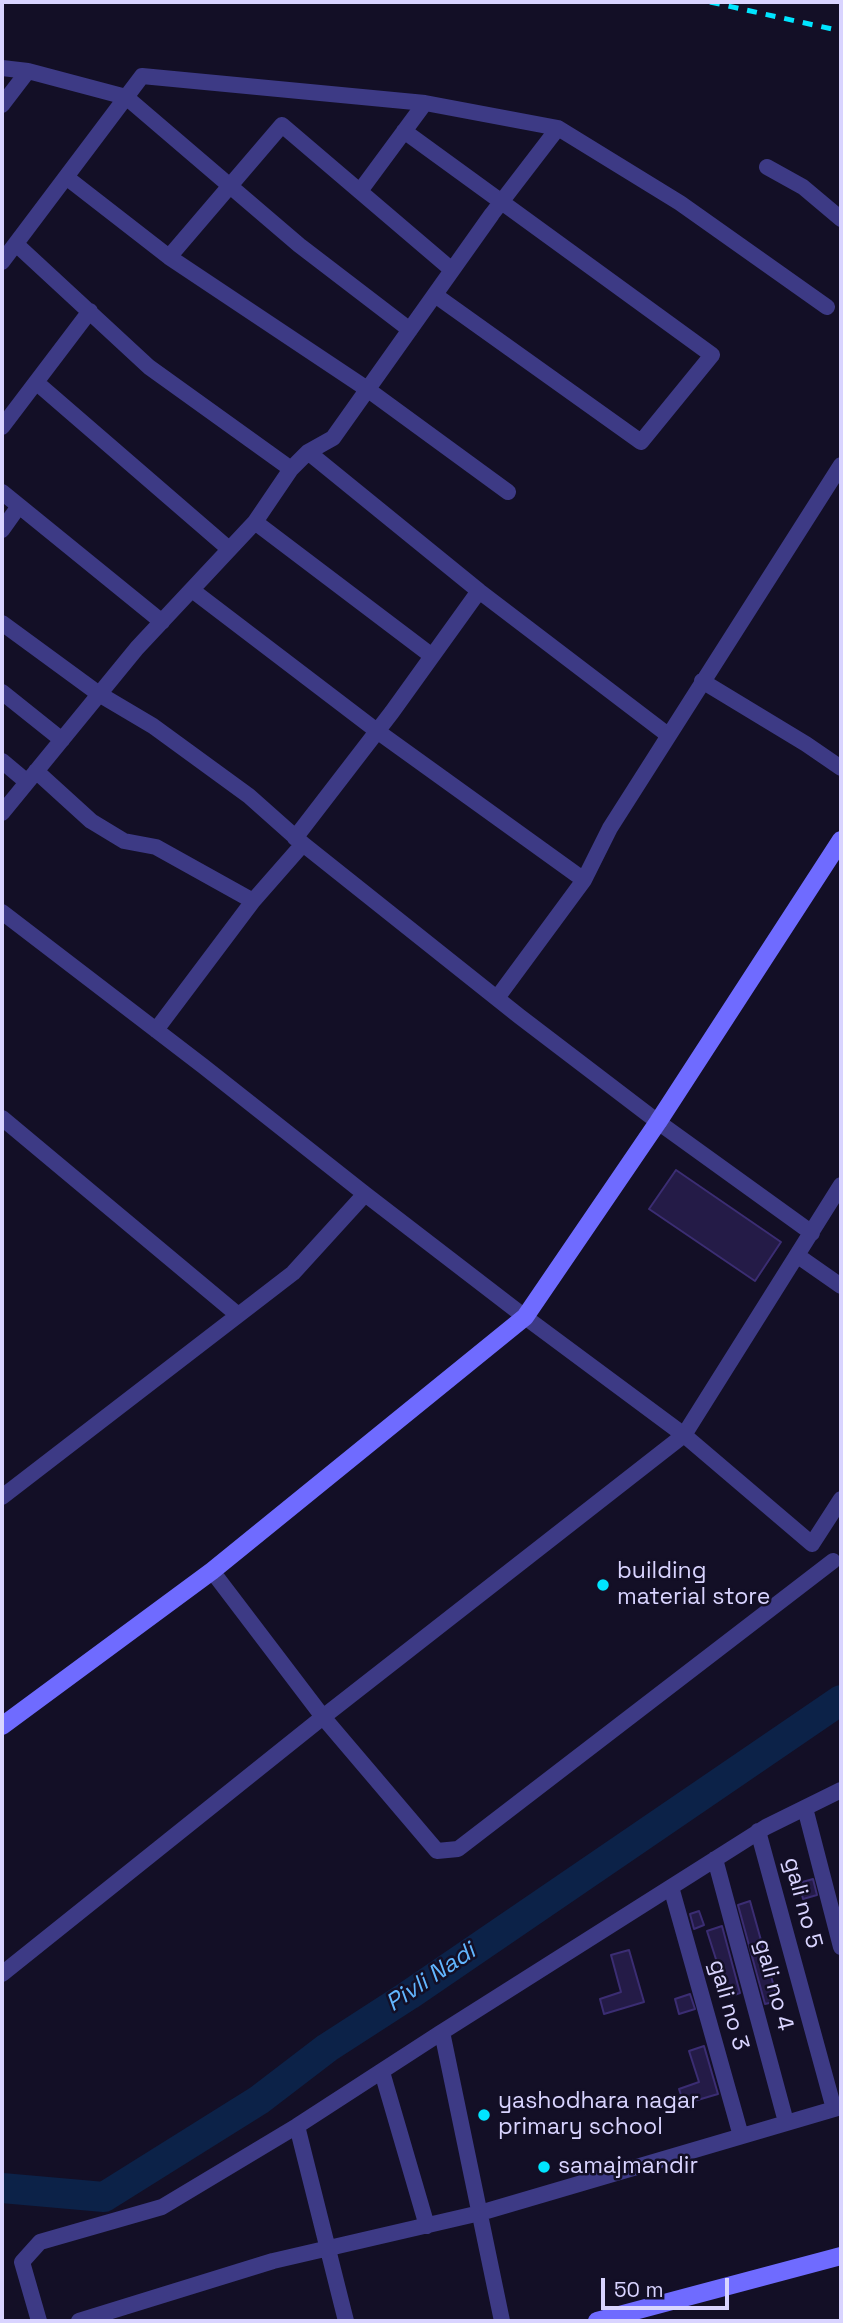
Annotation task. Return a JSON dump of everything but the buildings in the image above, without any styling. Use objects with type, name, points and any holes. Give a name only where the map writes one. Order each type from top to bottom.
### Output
[{"type":"street","points":[[2,68],[28,71],[126,97],[299,245],[410,330]]},
{"type":"street","points":[[2,105],[28,71]]},
{"type":"street","points":[[2,262],[142,76],[425,103],[558,128],[680,203],[827,307]]},
{"type":"street","points":[[360,191],[425,103]]},
{"type":"street","points":[[169,257],[282,125],[453,270]]},
{"type":"street","points":[[2,813],[99,694],[254,522],[291,469],[308,452],[333,438],[501,202],[558,128]]},
{"type":"street","points":[[404,131],[712,355],[641,442],[435,295]]},
{"type":"street","points":[[767,167],[803,187],[841,219]]},
{"type":"street","points":[[66,177],[169,257],[367,389],[508,492]]},
{"type":"street","points":[[16,244],[149,367],[291,469]]},
{"type":"street","points":[[2,427],[90,311]]},
{"type":"street","points":[[37,383],[229,550]]},
{"type":"street","points":[[308,452],[479,591],[668,735]]},
{"type":"street","points":[[497,998],[584,880],[610,828],[841,465]]},
{"type":"street","points":[[2,492],[162,622]]},
{"type":"street","points":[[2,530],[19,506]]},
{"type":"street","points":[[254,522],[432,656]]},
{"type":"street","points":[[192,590],[377,730],[584,880]]},
{"type":"street","points":[[156,1030],[299,841],[479,591]]},
{"type":"street","points":[[2,624],[99,694],[153,726],[248,796],[299,841],[497,998],[658,1122],[812,1233]]},
{"type":"street","points":[[702,681],[841,768]]},
{"type":"street","points":[[2,692],[62,740]]},
{"type":"street","points":[[2,761],[32,777],[91,821],[124,841],[156,847],[253,901]]},
{"type":"street","points":[[2,1726],[212,1572],[525,1317],[658,1122],[841,840]]},
{"type":"street","points":[[2,912],[525,1317],[684,1435],[837,1564],[458,1849],[437,1851],[323,1717],[212,1572]]},
{"type":"street","points":[[2,1118],[238,1315]]},
{"type":"street","points":[[2,1973],[323,1717],[684,1435],[841,1185]]},
{"type":"street","points":[[2,1497],[293,1273],[365,1194]]},
{"type":"street","points":[[798,1256],[841,1286]]},
{"type":"street","points":[[813,1544],[841,1499]]},
{"type":"street","points":[[39,2321],[22,2262],[40,2242],[162,2207],[297,2126],[758,1831],[841,1790]]},
{"type":"street","points":[[805,1808],[841,1947]]},
{"type":"street","name":"gali no 5","points":[[758,1831],[838,2108]]},
{"type":"street","name":"gali no 4","points":[[715,1858],[786,2122]]},
{"type":"street","name":"gali no 3","points":[[671,1886],[741,2136]]},
{"type":"street","points":[[442,2032],[502,2321]]},
{"type":"street","points":[[382,2072],[427,2226]]},
{"type":"street","points":[[79,2321],[273,2261],[480,2213],[838,2108]]},
{"type":"street","points":[[297,2126],[346,2321]]},
{"type":"street","points":[[597,2321],[637,2316],[841,2256]]},
{"type":"waterway","name":"Pivli Nadi","points":[[2,2188],[104,2197],[259,2100],[327,2048],[841,1700]]},
{"type":"railway","points":[[710,2],[841,31]]},
{"type":"place","name":"building material store","points":[[603,1585]]},
{"type":"place","name":"yashodhara nagar primary school","points":[[484,2115]]},
{"type":"place","name":"samajmandir","points":[[544,2167]]}]
